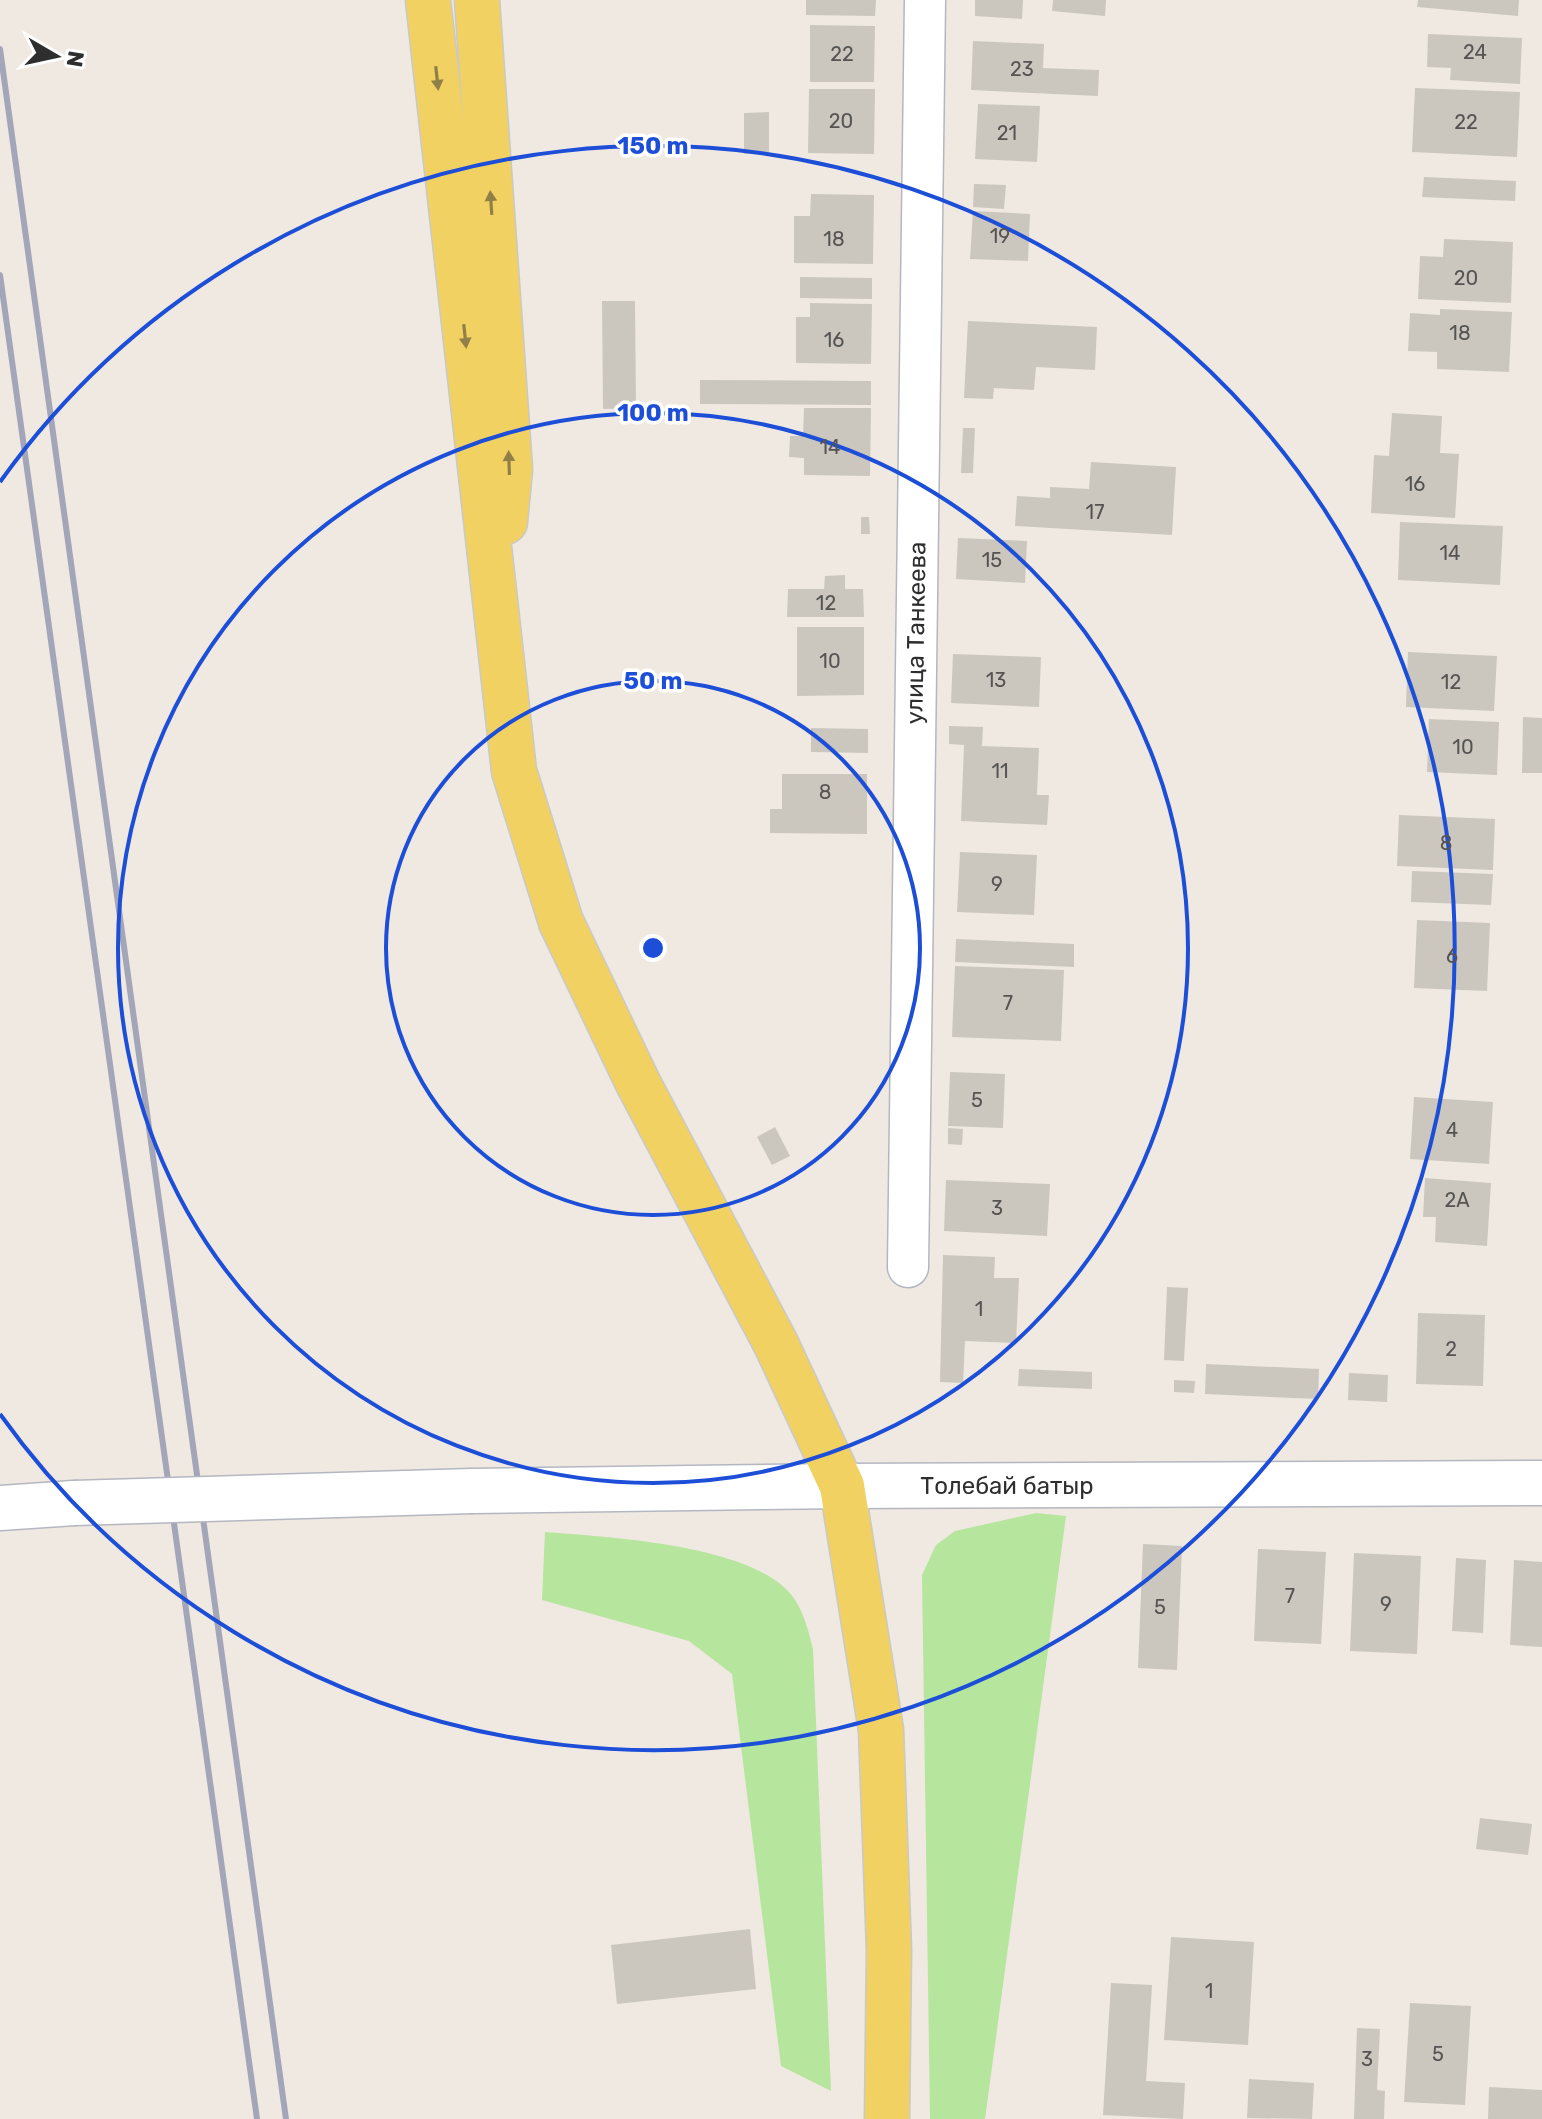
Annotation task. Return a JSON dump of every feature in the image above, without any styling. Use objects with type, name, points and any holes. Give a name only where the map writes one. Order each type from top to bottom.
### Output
[{"type":"main road","points":[[428,0],[514,771],[561,922],[638,1083],[776,1344],[842,1486],[881,1730],[889,1950],[887,2119]]},
{"type":"main road","points":[[477,0],[510,469],[496,624]]},
{"type":"main road","name":"Толебай батыр","points":[[0,1508],[472,1491],[1542,1483]]},
{"type":"street","name":"улица Танкеева","points":[[908,1267],[925,0]]},
{"type":"green space","points":[[1036,1513],[1066,1516],[985,2119],[930,2119],[922,1575],[936,1545],[955,1531]]},
{"type":"green space","points":[[545,1532],[637,1540],[737,1562],[765,1574],[786,1589],[800,1609],[813,1649],[831,2091],[781,2066],[732,1674],[689,1641],[542,1600]]},
{"type":"building","points":[[806,0],[876,0],[875,16],[806,15]]},
{"type":"building","points":[[975,0],[1023,0],[1022,19],[975,16]]},
{"type":"building","points":[[1053,0],[1106,0],[1105,16],[1052,11]]},
{"type":"building","points":[[1418,0],[1519,0],[1518,16],[1417,7]]},
{"type":"building","points":[[810,25],[875,26],[874,82],[810,82]]},
{"type":"building","points":[[1428,34],[1522,38],[1520,84],[1450,80],[1451,68],[1427,67]]},
{"type":"building","points":[[973,41],[1044,44],[1043,68],[1099,70],[1098,96],[971,90]]},
{"type":"building","points":[[1415,88],[1520,92],[1517,157],[1412,152]]},
{"type":"building","points":[[809,89],[875,89],[874,154],[808,153]]},
{"type":"building","points":[[978,104],[1040,106],[1037,162],[975,159]]},
{"type":"building","points":[[769,112],[769,154],[744,154],[744,113]]},
{"type":"building","points":[[1424,177],[1516,181],[1515,201],[1422,197]]},
{"type":"building","points":[[974,184],[1006,185],[1004,209],[973,207]]},
{"type":"building","points":[[811,194],[874,195],[873,264],[794,263],[794,216],[810,216]]},
{"type":"building","points":[[973,211],[1030,214],[1028,261],[970,259]]},
{"type":"building","points":[[1444,239],[1513,242],[1511,303],[1418,299],[1420,256],[1443,257]]},
{"type":"building","points":[[800,277],[872,278],[872,299],[800,298]]},
{"type":"building","points":[[602,301],[635,301],[636,408],[603,409]]},
{"type":"building","points":[[810,303],[872,304],[871,364],[796,363],[796,317],[810,317]]},
{"type":"building","points":[[1440,309],[1512,312],[1509,372],[1437,369],[1437,352],[1408,351],[1410,313],[1440,315]]},
{"type":"building","points":[[968,321],[1097,327],[1095,370],[1036,367],[1034,390],[994,388],[993,399],[964,398]]},
{"type":"building","points":[[700,380],[871,381],[871,405],[700,404]]},
{"type":"building","points":[[804,408],[871,408],[870,476],[804,475],[804,458],[789,457],[790,436],[803,436]]},
{"type":"building","points":[[1392,413],[1442,416],[1440,453],[1459,454],[1455,518],[1371,513],[1374,455],[1389,456]]},
{"type":"building","points":[[963,428],[975,428],[973,473],[961,473]]},
{"type":"building","points":[[1091,462],[1176,467],[1172,535],[1015,526],[1017,496],[1050,498],[1050,487],[1089,489]]},
{"type":"building","points":[[861,517],[869,517],[870,534],[861,534]]},
{"type":"building","points":[[1400,522],[1503,526],[1500,585],[1398,580]]},
{"type":"building","points":[[958,538],[1027,541],[1025,583],[956,579]]},
{"type":"building","points":[[845,575],[845,589],[863,589],[864,617],[787,617],[788,589],[824,589],[825,576]]},
{"type":"building","points":[[797,627],[864,627],[864,695],[797,696]]},
{"type":"building","points":[[1408,652],[1497,656],[1494,711],[1406,707]]},
{"type":"building","points":[[953,654],[1041,657],[1039,707],[951,703]]},
{"type":"building","points":[[1523,717],[1542,718],[1542,773],[1522,773]]},
{"type":"building","points":[[1429,719],[1499,722],[1497,775],[1427,772]]},
{"type":"building","points":[[949,726],[983,727],[982,746],[1039,748],[1037,795],[1049,795],[1047,825],[961,821],[964,745],[949,744]]},
{"type":"building","points":[[811,728],[868,729],[868,753],[811,752]]},
{"type":"building","points":[[782,774],[867,774],[867,834],[770,833],[770,809],[782,809]]},
{"type":"building","points":[[1399,815],[1495,819],[1493,870],[1397,866]]},
{"type":"building","points":[[960,852],[1037,855],[1034,915],[957,912]]},
{"type":"building","points":[[1412,871],[1493,874],[1491,905],[1411,902]]},
{"type":"building","points":[[1417,920],[1490,923],[1487,991],[1414,988]]},
{"type":"building","points":[[956,939],[1074,944],[1074,967],[955,962]]},
{"type":"building","points":[[955,966],[1064,970],[1061,1041],[952,1037]]},
{"type":"building","points":[[950,1072],[1005,1074],[1003,1128],[948,1126]]},
{"type":"building","points":[[1414,1097],[1493,1102],[1489,1164],[1410,1159]]},
{"type":"building","points":[[775,1127],[790,1156],[772,1165],[757,1137]]},
{"type":"building","points":[[948,1128],[963,1129],[962,1145],[948,1144]]},
{"type":"building","points":[[1425,1178],[1491,1183],[1487,1246],[1435,1242],[1436,1217],[1423,1217]]},
{"type":"building","points":[[946,1180],[1050,1184],[1047,1236],[944,1231]]},
{"type":"building","points":[[943,1255],[995,1257],[994,1278],[1019,1278],[1016,1343],[965,1341],[963,1383],[940,1382]]},
{"type":"building","points":[[1167,1287],[1188,1288],[1184,1361],[1164,1360]]},
{"type":"building","points":[[1418,1313],[1485,1315],[1483,1386],[1416,1384]]},
{"type":"building","points":[[1206,1364],[1319,1369],[1318,1399],[1205,1394]]},
{"type":"building","points":[[1019,1369],[1092,1372],[1092,1389],[1018,1386]]},
{"type":"building","points":[[1349,1373],[1388,1375],[1387,1402],[1348,1400]]},
{"type":"building","points":[[1174,1380],[1195,1381],[1194,1393],[1174,1392]]},
{"type":"building","points":[[1143,1544],[1182,1546],[1177,1670],[1138,1668]]},
{"type":"building","points":[[1258,1549],[1326,1552],[1321,1644],[1254,1641]]},
{"type":"building","points":[[1354,1553],[1421,1556],[1417,1654],[1350,1651]]},
{"type":"building","points":[[1456,1558],[1486,1560],[1483,1633],[1452,1631]]},
{"type":"building","points":[[1514,1560],[1542,1562],[1542,1647],[1510,1645]]},
{"type":"building","points":[[1480,1818],[1532,1824],[1528,1855],[1476,1849]]},
{"type":"building","points":[[750,1929],[756,1989],[617,2004],[611,1945]]},
{"type":"building","points":[[1171,1937],[1254,1942],[1248,2045],[1164,2040]]},
{"type":"building","points":[[1111,1983],[1152,1985],[1146,2081],[1185,2083],[1183,2119],[1103,2115]]},
{"type":"building","points":[[1410,2003],[1471,2006],[1465,2105],[1404,2102]]},
{"type":"building","points":[[1357,2028],[1380,2029],[1377,2090],[1385,2091],[1384,2119],[1354,2119]]},
{"type":"building","points":[[1249,2079],[1314,2083],[1312,2119],[1247,2118]]},
{"type":"building","points":[[1489,2087],[1542,2090],[1542,2119],[1488,2119]]},
{"type":"railway","points":[[0,49],[286,2119]]},
{"type":"railway","points":[[0,275],[257,2119]]}]
